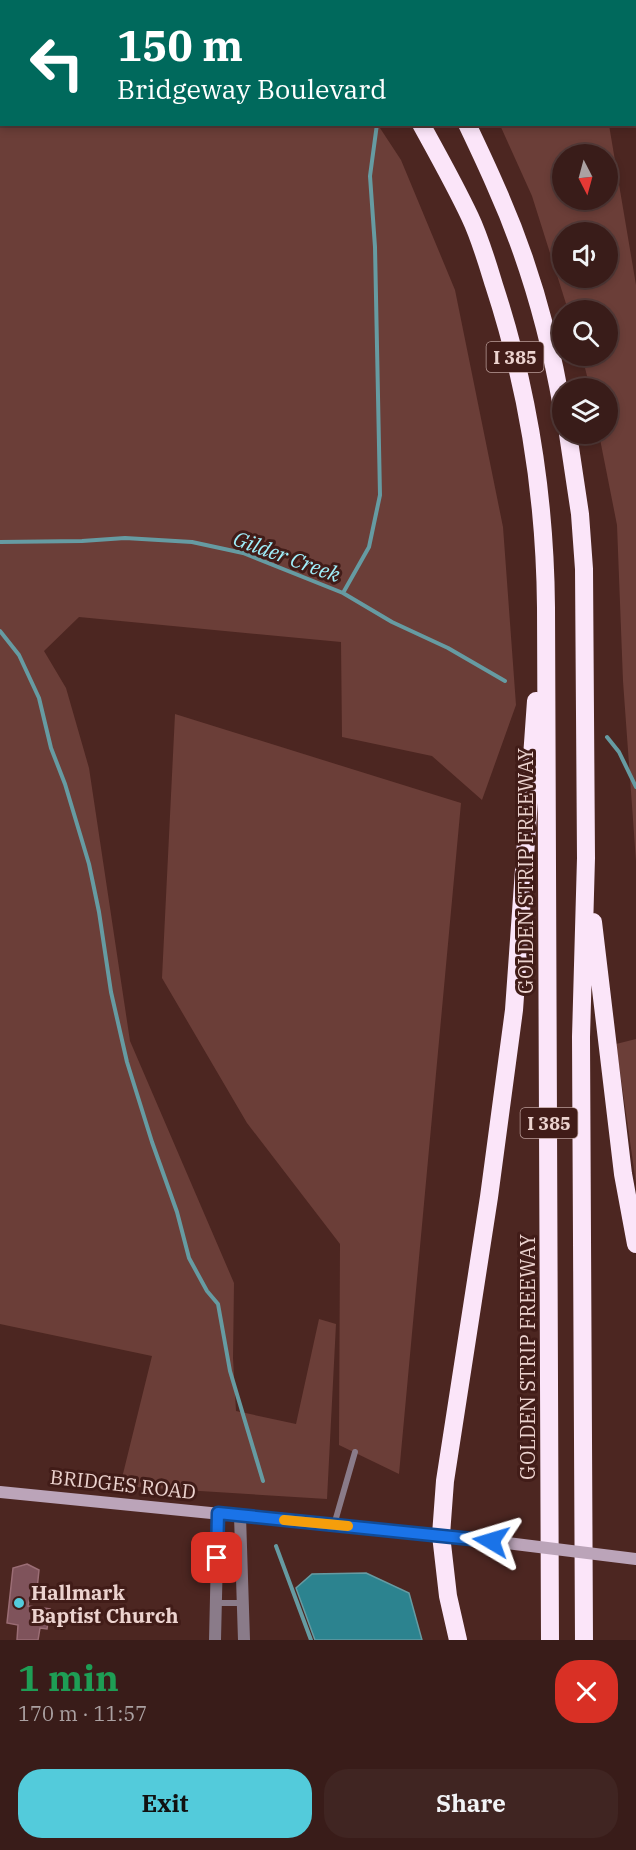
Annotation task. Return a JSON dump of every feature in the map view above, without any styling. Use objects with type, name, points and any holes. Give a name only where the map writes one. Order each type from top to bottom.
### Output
[{"type":"highway","name":"GOLDEN STRIP FREEWAY","points":[[422,126],[471,219],[498,299],[519,371],[527,409],[541,509],[546,607],[550,1640]]},
{"type":"highway","name":"I 385","points":[[468,126],[497,188],[522,254],[549,343],[556,378]]},
{"type":"highway","name":"I 385","points":[[569,444],[580,514],[584,569],[586,858],[581,1036],[584,1640]]},
{"type":"highway","points":[[458,1640],[448,1596],[441,1535],[445,1481],[489,1197],[514,1010],[532,747],[546,607]]},
{"type":"highway","points":[[586,858],[623,1174],[636,1244]]},
{"type":"main road","name":"BRIDGES ROAD","points":[[0,1492],[441,1535],[636,1559]]},
{"type":"street","points":[[215,1640],[218,1513]]},
{"type":"street","points":[[240,1515],[244,1640]]},
{"type":"lane","points":[[334,1525],[355,1452]]},
{"type":"lane","points":[[216,1603],[243,1603]]},
{"type":"shaded area","points":[[0,126],[379,126],[401,160],[455,290],[503,527],[516,705],[482,800],[432,756],[342,737],[341,642],[79,617],[44,651],[66,688],[89,768],[130,1041],[234,1283],[233,1358],[236,1411],[296,1424],[319,1319],[336,1324],[327,1499],[120,1486],[152,1356],[0,1324]]},
{"type":"shaded area","points":[[500,126],[609,126],[612,144],[552,144],[552,210],[618,210],[618,178],[636,285],[636,861],[623,681],[617,525],[601,444],[618,444],[618,378],[588,378],[584,366],[618,366],[618,300],[565,300],[561,288],[618,288],[618,222],[552,222],[552,259],[532,196]]},
{"type":"shaded area","points":[[175,714],[461,803],[399,1474],[339,1445],[340,1244],[247,1123],[162,978]]},
{"type":"shaded area","points":[[636,1039],[636,1183],[616,1044]]},
{"type":"water","points":[[366,1573],[409,1593],[422,1640],[315,1640],[296,1588],[312,1574]]},
{"type":"building","name":"Hallmark Baptist Church","points":[[27,1564],[39,1570],[36,1599],[29,1600],[28,1606],[50,1609],[47,1629],[40,1628],[38,1640],[17,1640],[18,1625],[7,1623],[13,1568]]},
{"type":"waterway","points":[[343,593],[369,547],[380,495],[375,247],[370,176],[377,126]]},
{"type":"waterway","name":"Gilder Creek","points":[[0,542],[125,538],[192,542],[243,553],[343,593],[392,622],[448,648],[505,681]]},
{"type":"waterway","points":[[0,631],[19,655],[39,698],[51,748],[65,784],[89,864],[111,992],[127,1062],[177,1212],[189,1258],[207,1291],[218,1304],[230,1371],[263,1481]]},
{"type":"waterway","name":"Gilder Creek","points":[[607,737],[619,752],[636,787]]},
{"type":"waterway","points":[[276,1546],[311,1640]]},
{"type":"slow traffic","points":[[284,1520],[348,1526]]},
{"type":"place","name":"Hallmark Baptist Church","points":[[19,1603]]},
{"type":"route","points":[[217,1558],[218,1513],[491,1541]]}]
